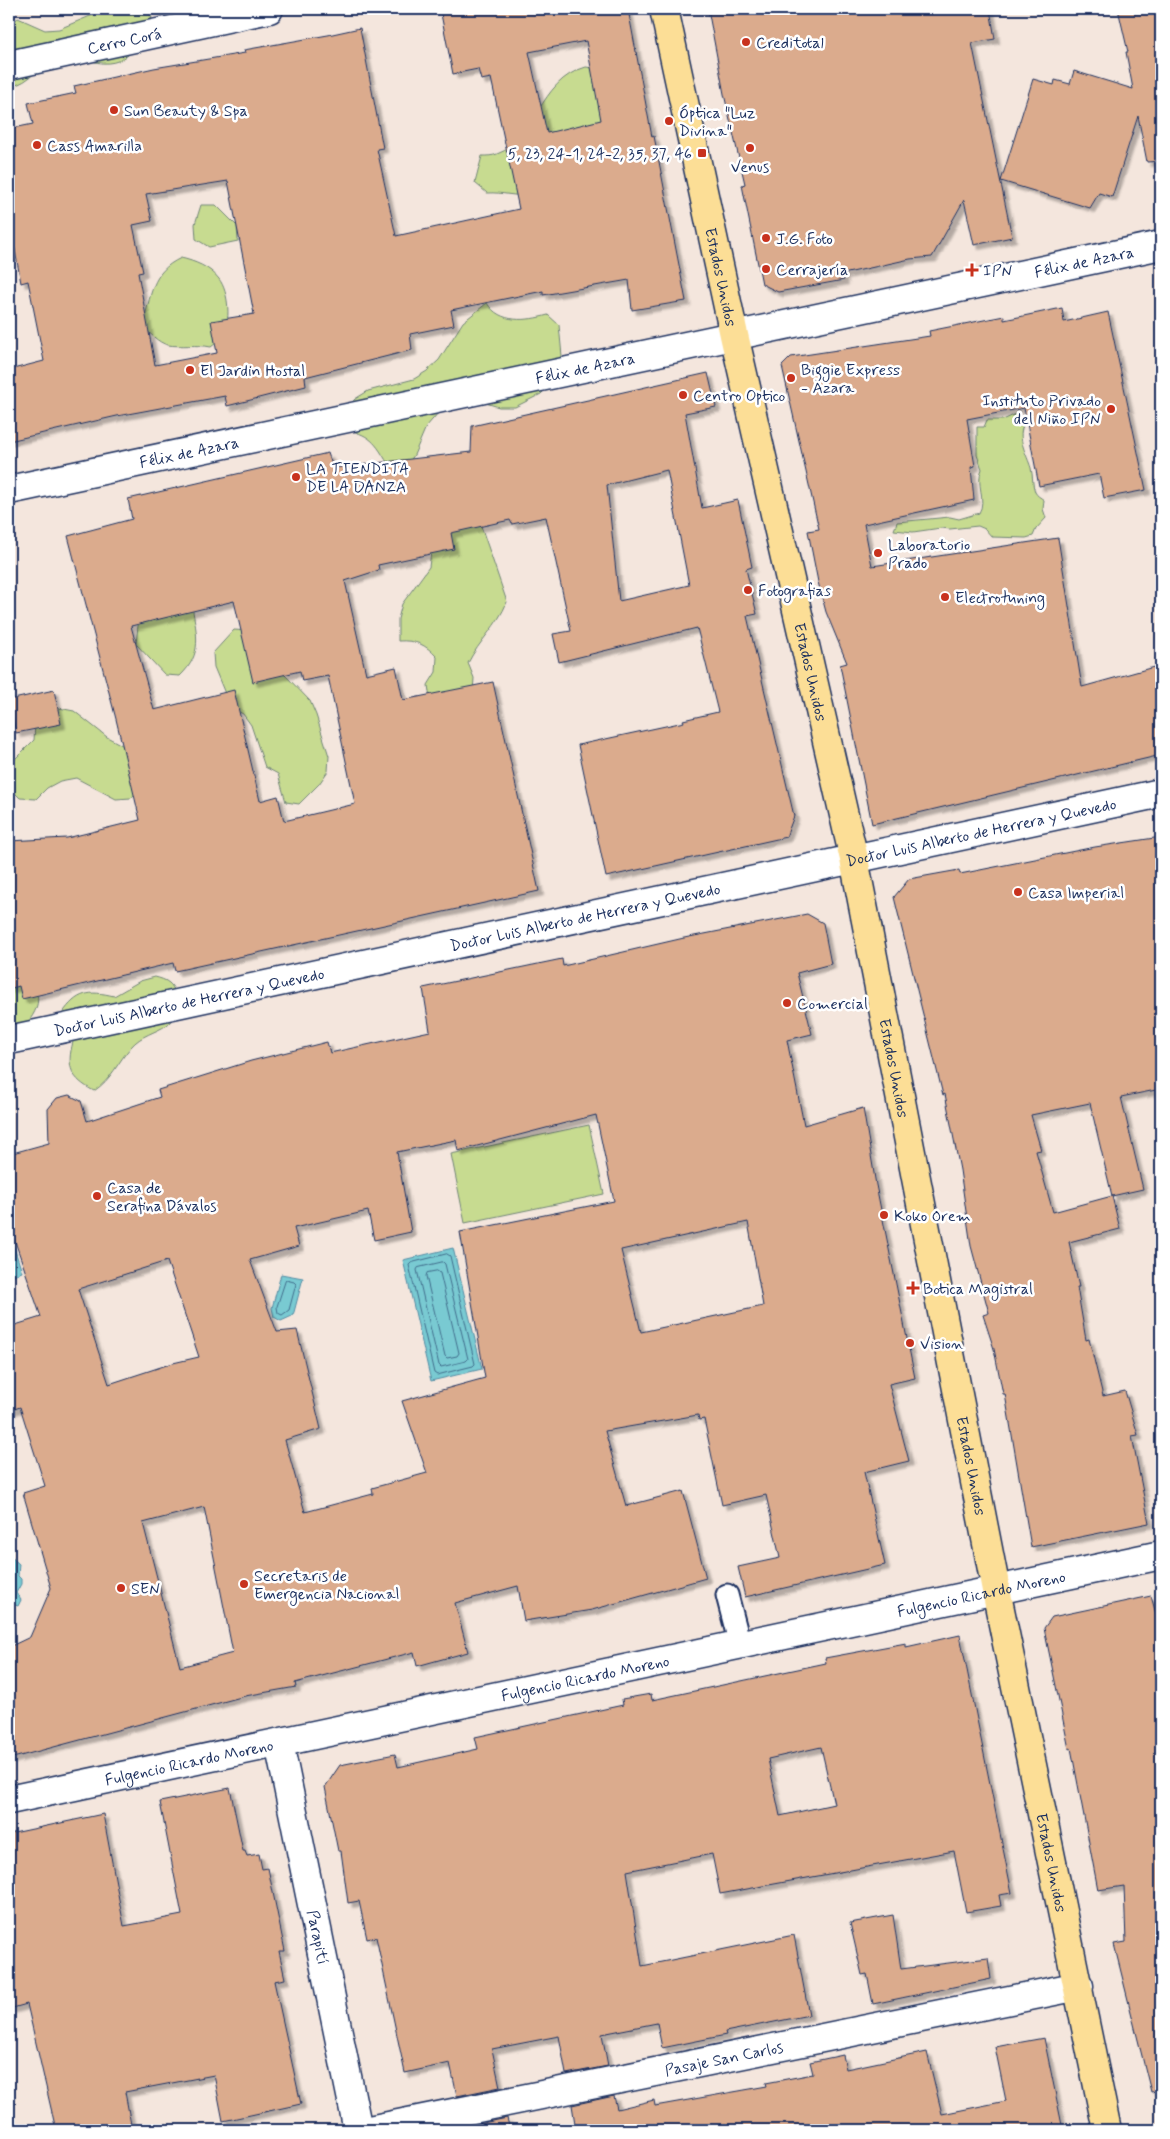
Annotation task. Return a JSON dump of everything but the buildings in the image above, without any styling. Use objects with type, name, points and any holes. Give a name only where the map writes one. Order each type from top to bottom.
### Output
[{"type":"main road","name":"Estados Unidos","points":[[664,9],[734,335],[854,859],[996,1590],[1108,2130]]},
{"type":"street","name":"Cerro Corá","points":[[9,65],[269,9]]},
{"type":"street","name":"Félix de Azara","points":[[9,490],[1161,245]]},
{"type":"street","name":"Doctor Luis Alberto de Herrera y Quevedo","points":[[9,1040],[1161,793]]},
{"type":"street","name":"Fulgencio Ricardo Moreno","points":[[9,1800],[1161,1555]]},
{"type":"street","name":"Parapití","points":[[279,1743],[358,2130]]},
{"type":"street","name":"Pasaje San Carlos","points":[[369,2130],[1078,1986]]},
{"type":"lane","points":[[727,1595],[740,1645]]},
{"type":"green space","points":[[107,9],[144,9],[152,17],[137,46],[123,59],[103,63],[61,56],[51,60],[24,81],[9,87],[9,25],[18,18],[45,30],[59,29]]},
{"type":"green space","points":[[586,67],[601,69],[626,101],[531,195],[487,193],[475,183],[482,156],[495,155],[511,147],[530,124],[557,84],[570,74]]},
{"type":"green space","points":[[201,205],[216,205],[237,226],[238,241],[209,247],[196,239],[195,224]]},
{"type":"green space","points":[[181,258],[211,271],[219,279],[225,291],[228,307],[226,330],[223,336],[211,347],[164,344],[142,326],[158,278],[163,270]]},
{"type":"green space","points":[[487,303],[492,310],[506,318],[531,319],[548,315],[559,325],[562,356],[551,384],[541,394],[515,407],[499,407],[472,399],[445,405],[426,427],[414,455],[406,467],[390,467],[369,438],[347,430],[339,417],[355,399],[368,391],[414,379],[427,371],[439,360],[463,322]]},
{"type":"green space","points":[[1016,414],[1023,426],[1021,431],[1022,442],[1031,468],[1033,486],[1035,492],[1044,500],[1043,509],[1046,518],[1036,529],[1033,536],[1026,538],[992,537],[985,529],[978,526],[913,532],[894,530],[897,522],[950,517],[959,519],[979,513],[982,503],[980,474],[982,469],[977,455],[977,427],[984,427],[987,420],[1003,420]]},
{"type":"green space","points":[[469,491],[507,602],[499,618],[477,647],[468,663],[474,678],[473,693],[430,699],[428,685],[436,672],[437,657],[420,644],[410,641],[398,641],[398,619],[402,604],[429,567],[431,552]]},
{"type":"green space","points":[[192,606],[196,644],[192,660],[180,676],[165,675],[136,644],[140,608]]},
{"type":"green space","points":[[234,630],[250,631],[270,670],[285,675],[310,701],[316,715],[329,756],[328,771],[319,784],[299,804],[286,802],[278,774],[265,767],[251,725],[243,714],[231,708],[214,667],[213,653]]},
{"type":"green space","points":[[59,708],[74,711],[107,737],[133,751],[142,789],[131,798],[116,799],[76,778],[60,781],[47,788],[36,799],[20,798],[10,788],[9,773],[15,759],[34,740],[35,724],[44,712]]},
{"type":"green space","points":[[9,965],[28,978],[35,986],[38,995],[35,1012],[30,1020],[9,1038]]},
{"type":"green space","points":[[155,977],[168,982],[173,987],[176,998],[174,1016],[167,1025],[135,1043],[110,1076],[94,1091],[80,1082],[72,1071],[70,1059],[73,1042],[66,1029],[62,1014],[73,1001],[84,994],[97,993],[114,996],[140,981]]},
{"type":"green space","points":[[589,1125],[604,1194],[465,1223],[451,1154]]},
{"type":"water","points":[[9,1232],[22,1272],[9,1277]]},
{"type":"water","points":[[453,1248],[482,1369],[431,1381],[403,1260]]},
{"type":"water","points":[[281,1274],[303,1278],[292,1316],[281,1321],[274,1317],[272,1308]]},
{"type":"water","points":[[9,1555],[19,1564],[18,1576],[21,1579],[21,1584],[16,1593],[21,1600],[18,1606],[9,1603]]},
{"type":"place","name":"Creditotal","points":[[746,42]]},
{"type":"place","name":"Sun Beauty & Spa","points":[[114,110]]},
{"type":"place","name":"Óptica \"Luz Divina\"","points":[[669,121]]},
{"type":"place","name":"Cass Amarilla","points":[[37,145]]},
{"type":"place","name":"Venus","points":[[750,148]]},
{"type":"place","name":"5, 23, 24-1, 24-2, 35, 37, 46","points":[[702,153]]},
{"type":"place","name":"J.G. Foto","points":[[766,238]]},
{"type":"place","name":"Cerrajería","points":[[766,269]]},
{"type":"place","name":"IPN","points":[[972,270]]},
{"type":"place","name":"El Jardin Hostal","points":[[190,370]]},
{"type":"place","name":"Biggie Express - Azara","points":[[791,378]]},
{"type":"place","name":"Centro Optico","points":[[683,395]]},
{"type":"place","name":"Instituto Privado del Niño IPN","points":[[1111,409]]},
{"type":"place","name":"LA TIENDITA DE LA DANZA","points":[[296,477]]},
{"type":"place","name":"Laboratorio Prado","points":[[878,553]]},
{"type":"place","name":"Fotografias","points":[[748,590]]},
{"type":"place","name":"Electrotuning","points":[[945,597]]},
{"type":"place","name":"Casa Imperial","points":[[1018,892]]},
{"type":"place","name":"Comercial","points":[[787,1003]]},
{"type":"place","name":"Casa de Serafina Dávalos","points":[[97,1196]]},
{"type":"place","name":"Koko Orem","points":[[884,1215]]},
{"type":"place","name":"Botica Magistral","points":[[913,1288]]},
{"type":"place","name":"Vision","points":[[910,1343]]},
{"type":"place","name":"Secretaris de Emergencia Nacional","points":[[244,1584]]},
{"type":"place","name":"SEN","points":[[121,1588]]}]
